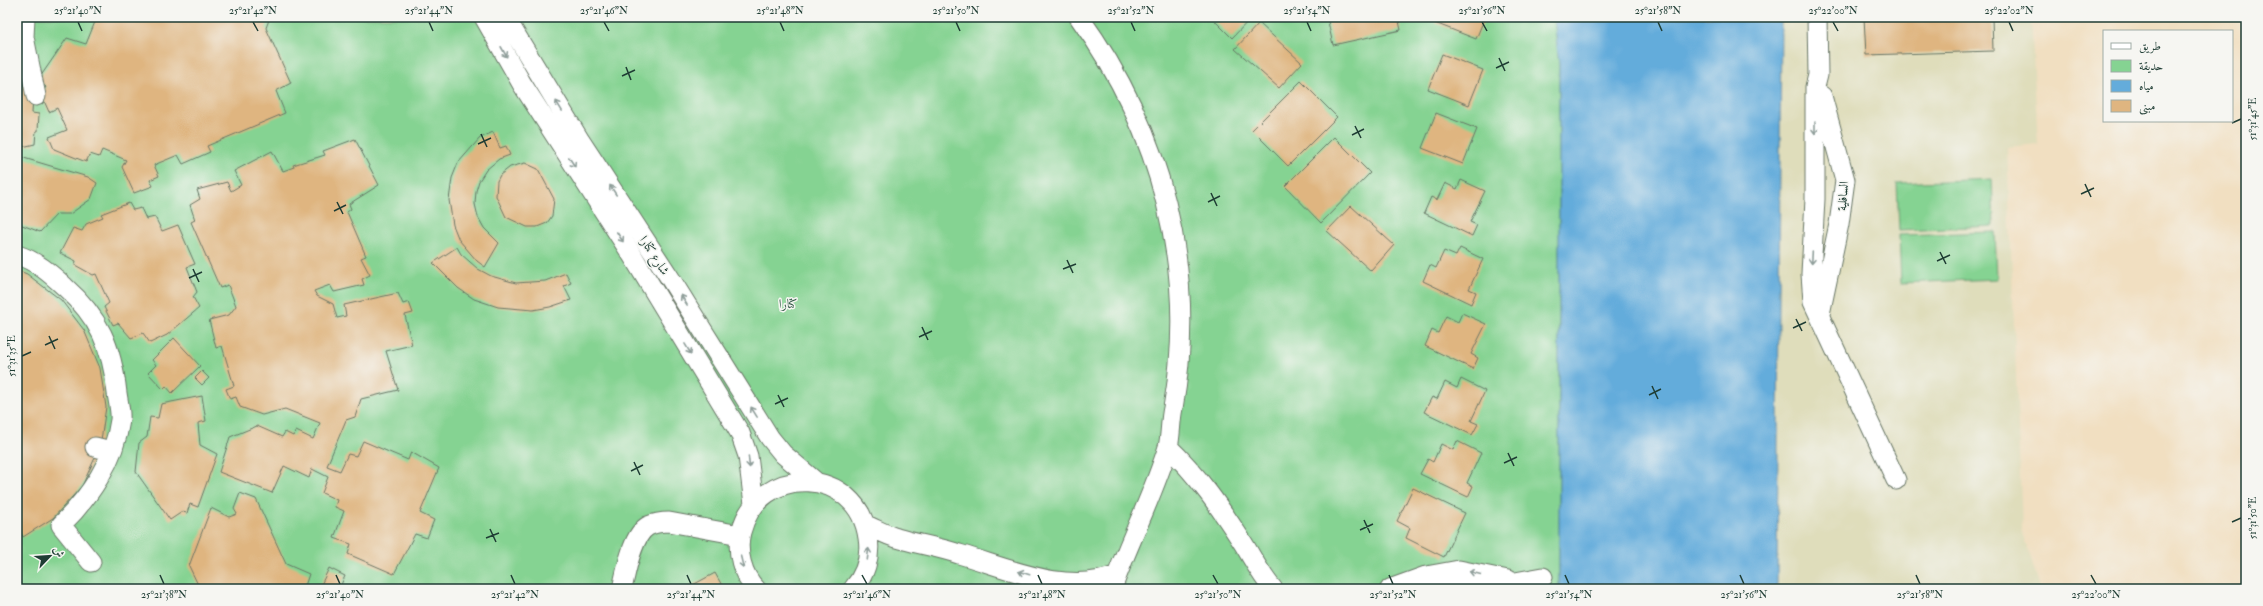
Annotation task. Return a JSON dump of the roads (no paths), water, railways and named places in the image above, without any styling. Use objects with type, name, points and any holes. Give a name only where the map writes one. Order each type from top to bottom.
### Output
[{"type":"street","points":[[25,17],[21,37],[36,96]]},
{"type":"street","name":"شارع كتارا","points":[[484,17],[522,84],[632,255],[740,433],[748,456],[754,504]]},
{"type":"street","name":"شارع كتارا","points":[[505,17],[546,85],[670,278],[770,438],[783,454],[816,482]]},
{"type":"street","points":[[866,525],[896,538],[926,544],[1041,584],[1088,583],[1105,580],[1114,582],[1168,447],[1181,351],[1180,294],[1173,233],[1162,183],[1142,126],[1106,56],[1079,17]]},
{"type":"street","name":"السافلية","points":[[1817,17],[1818,75],[1844,180],[1843,204],[1819,317]]},
{"type":"street","name":"السافلية","points":[[1818,75],[1815,87],[1815,199],[1811,274],[1813,302],[1896,480]]},
{"type":"street","points":[[1815,199],[1828,206],[1843,204]]},
{"type":"street","points":[[17,254],[25,257],[49,273],[84,304],[108,346],[115,375],[120,420],[103,449],[107,462],[80,506],[61,524],[91,562]]},
{"type":"street","points":[[1168,447],[1193,472],[1242,542],[1264,579],[1273,589]]},
{"type":"street","points":[[756,589],[748,579],[741,562],[740,535],[745,518],[754,504],[767,492],[782,485],[799,481],[816,482],[832,488],[847,497],[858,510],[866,525],[869,547],[867,562],[862,576],[853,589]]},
{"type":"street","points":[[622,589],[634,545],[647,526],[670,522],[740,535]]},
{"type":"street","points":[[1390,589],[1426,576],[1459,570],[1514,581],[1543,577]]},
{"type":"water","points":[[1554,17],[1781,17],[1777,589],[1559,589],[1559,64]]},
{"type":"park label","name":"كتارا","points":[[788,303]]}]
